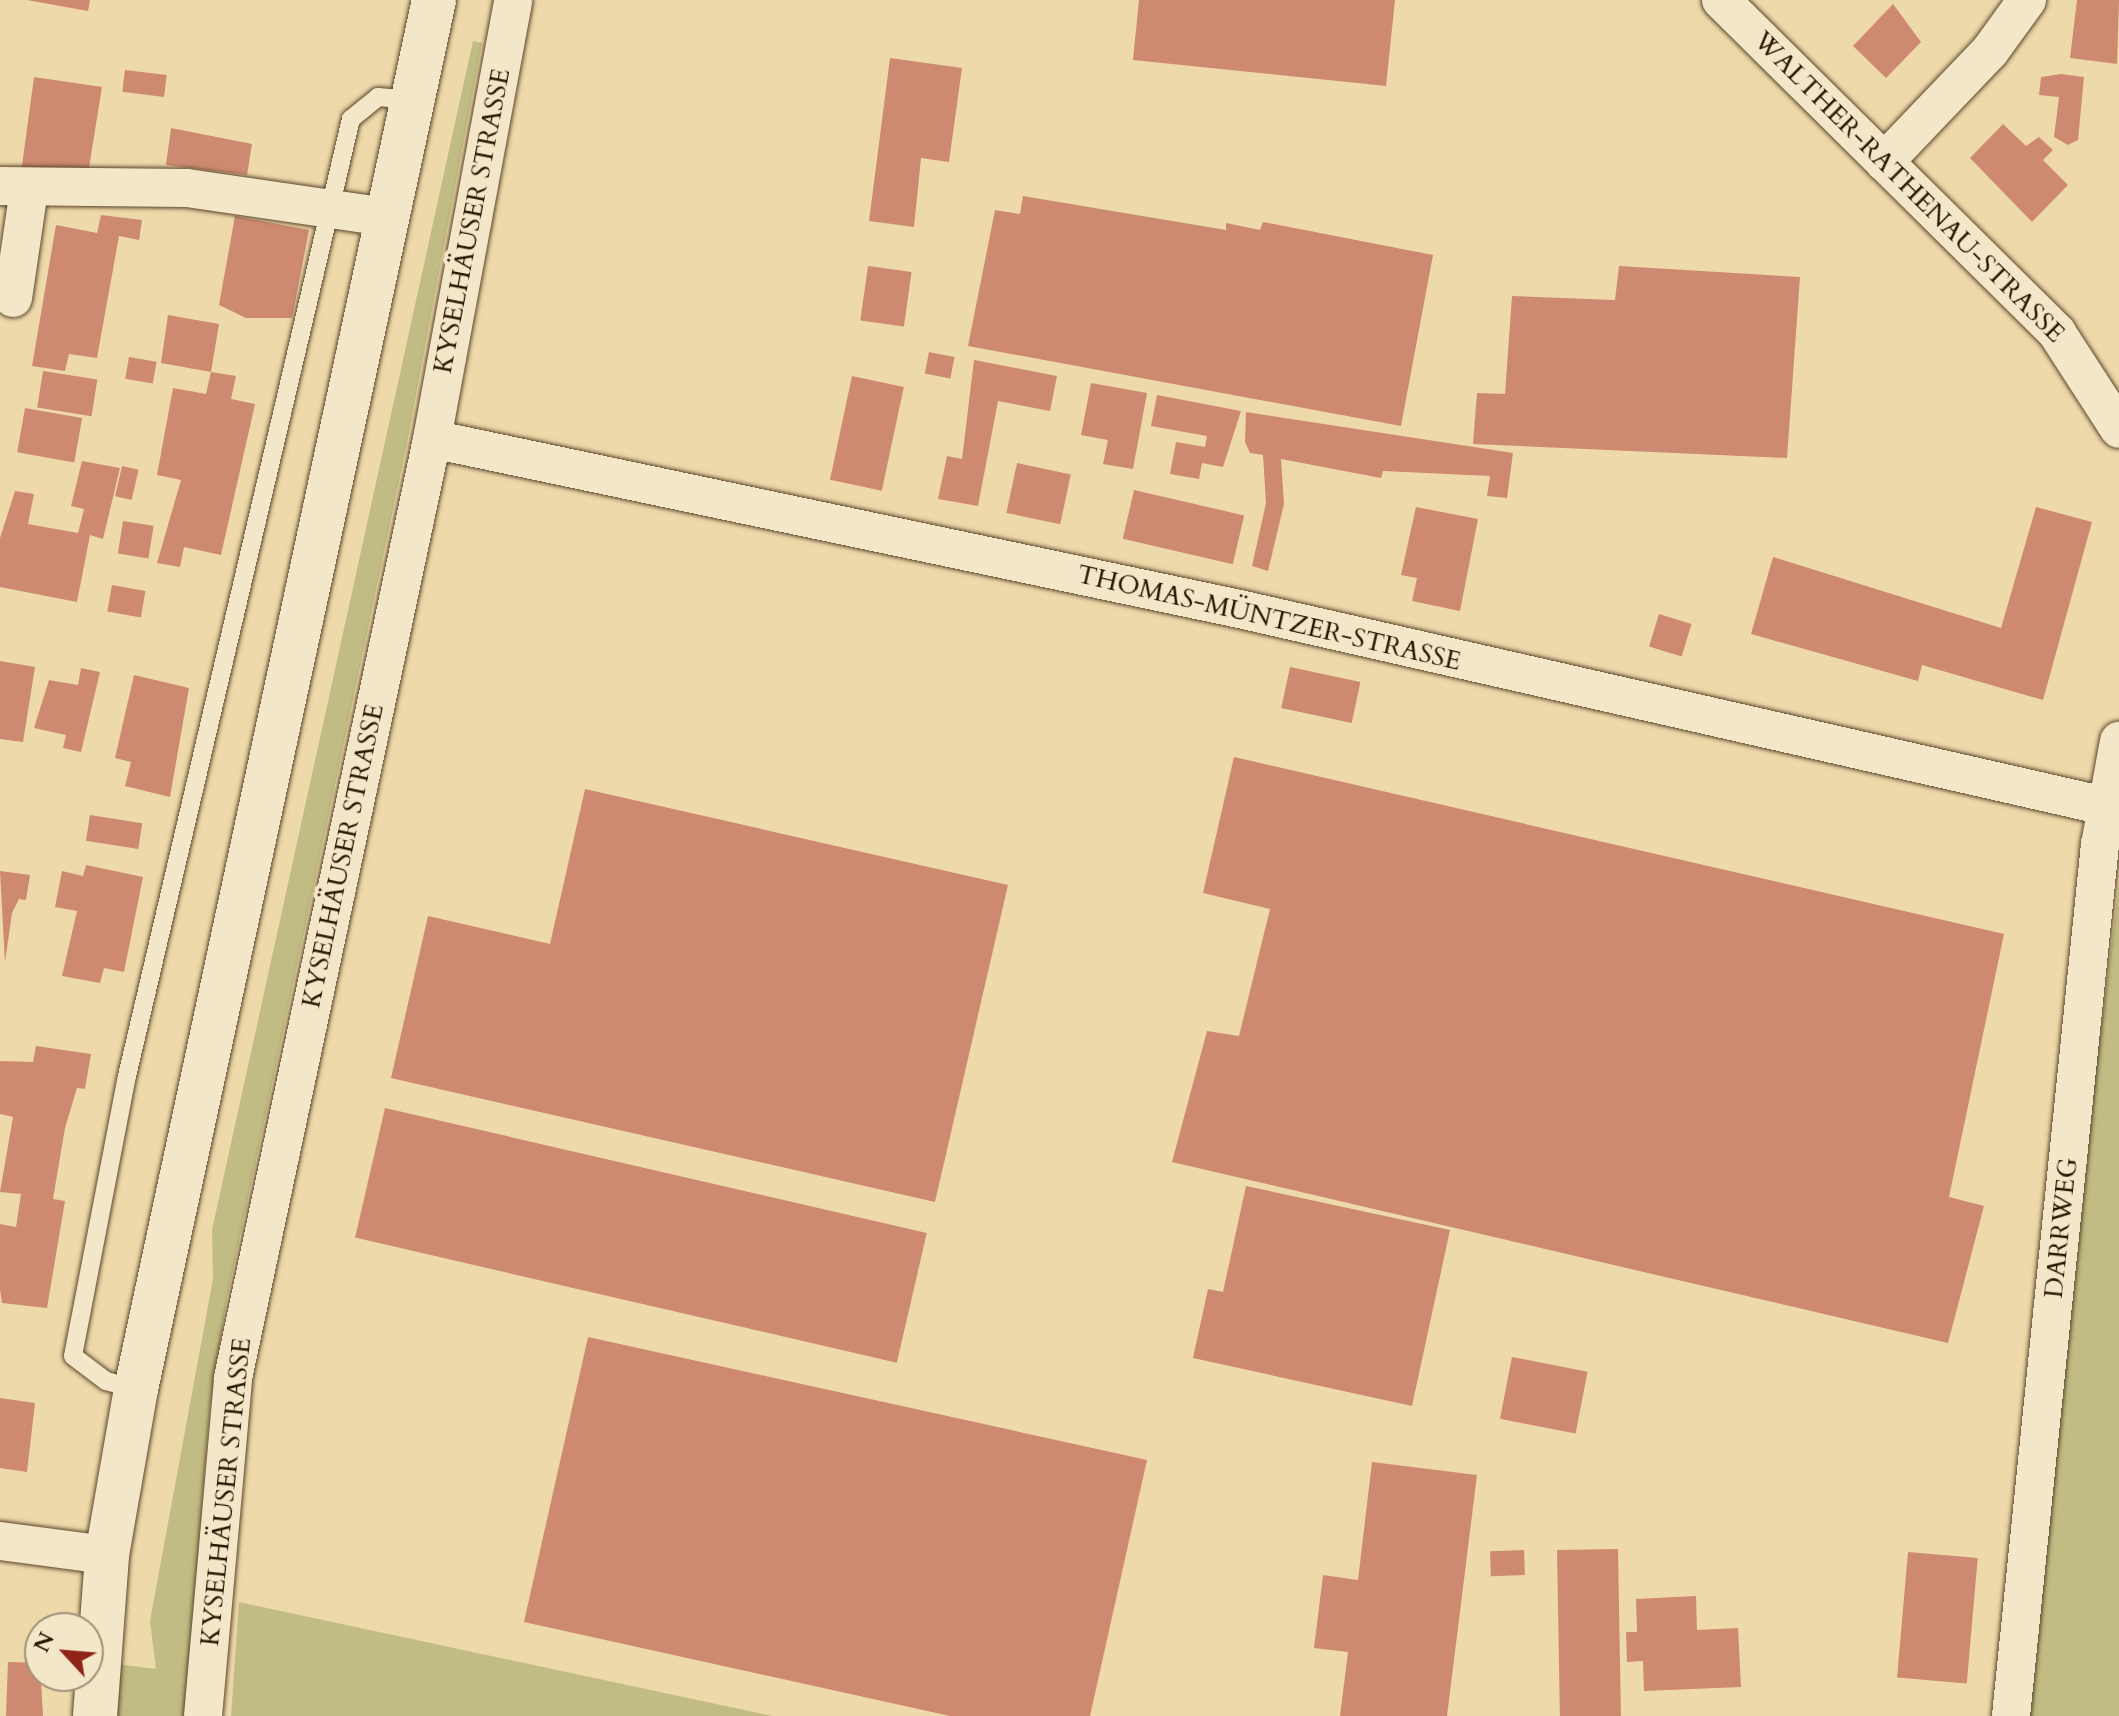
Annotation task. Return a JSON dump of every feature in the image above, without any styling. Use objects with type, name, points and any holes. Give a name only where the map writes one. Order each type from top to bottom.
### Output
[{"type":"main road","points":[[95,1716],[107,1555],[136,1389],[434,0]]},
{"type":"street","name":"KYSELHÄUSER STRASSE","points":[[203,1716],[233,1378],[432,439],[513,0]]},
{"type":"street","name":"WALTHER-RATHENAU-STRASSE","points":[[1721,0],[2057,333],[2116,416]]},
{"type":"street","points":[[1884,162],[1990,51],[2027,0]]},
{"type":"street","points":[[13,298],[14,187],[187,188],[331,206],[387,217]]},
{"type":"street","name":"THOMAS-MÜNTZER-STRASSE","points":[[432,439],[1235,608],[2105,806]]},
{"type":"street","name":"DARRWEG","points":[[2011,1716],[2105,806],[2119,741]]},
{"type":"street","points":[[0,1541],[107,1555]]},
{"type":"lane","points":[[136,1389],[106,1381],[73,1356],[127,1076],[331,206],[358,107],[378,97],[413,100]]},
{"type":"shaded area","points":[[473,41],[482,43],[407,443],[226,1303],[210,1407],[185,1716],[114,1716],[116,1664],[156,1669],[150,1621],[213,1279],[212,1230]]},
{"type":"shaded area","points":[[2119,885],[2119,1716],[2030,1716],[2091,1109]]},
{"type":"shaded area","points":[[239,1602],[772,1716],[231,1716]]},
{"type":"building","points":[[27,0],[90,0],[88,11]]},
{"type":"building","points":[[1139,0],[1395,0],[1386,86],[1133,60]]},
{"type":"building","points":[[2077,0],[2119,0],[2117,64],[2070,58]]},
{"type":"building","points":[[1893,4],[1921,42],[1886,78],[1853,46]]},
{"type":"building","points":[[890,58],[962,68],[949,162],[921,158],[914,227],[869,221]]},
{"type":"building","points":[[125,70],[167,75],[164,97],[122,92]]},
{"type":"building","points":[[2061,74],[2084,77],[2078,140],[2068,145],[2054,137],[2059,97],[2039,95],[2041,77]]},
{"type":"building","points":[[34,77],[102,87],[88,174],[55,168],[54,178],[21,173]]},
{"type":"building","points":[[2003,124],[2026,146],[2039,137],[2053,150],[2043,160],[2068,185],[2032,222],[1970,158]]},
{"type":"building","points":[[171,128],[252,144],[247,175],[166,165]]},
{"type":"building","points":[[1023,196],[1226,230],[1226,223],[1260,230],[1263,222],[1433,255],[1401,426],[968,346],[995,210],[1020,214]]},
{"type":"building","points":[[101,215],[142,220],[139,240],[119,236],[97,358],[69,354],[65,371],[32,366],[56,225],[97,233]]},
{"type":"building","points":[[235,216],[309,230],[292,318],[246,318],[219,305]]},
{"type":"building","points":[[868,266],[912,272],[904,327],[860,320]]},
{"type":"building","points":[[1619,266],[1800,277],[1787,458],[1473,444],[1477,393],[1505,394],[1512,296],[1615,300]]},
{"type":"building","points":[[168,315],[219,324],[211,372],[161,363]]},
{"type":"building","points":[[929,352],[955,357],[950,379],[925,374]]},
{"type":"building","points":[[129,357],[157,362],[153,384],[125,379]]},
{"type":"building","points":[[974,360],[1057,376],[1050,411],[998,401],[978,506],[938,499],[947,456],[962,459]]},
{"type":"building","points":[[43,371],[97,380],[92,416],[37,408]]},
{"type":"building","points":[[211,372],[236,376],[231,399],[255,404],[221,555],[184,547],[180,567],[157,563],[181,480],[157,475],[173,388],[206,394]]},
{"type":"building","points":[[852,376],[904,387],[882,491],[830,480]]},
{"type":"building","points":[[1091,383],[1147,393],[1133,469],[1103,464],[1108,440],[1081,435]]},
{"type":"building","points":[[1157,395],[1241,411],[1223,467],[1202,463],[1199,479],[1170,474],[1176,442],[1205,447],[1207,436],[1151,426]]},
{"type":"building","points":[[25,408],[82,418],[74,462],[17,452]]},
{"type":"building","points":[[1246,412],[1513,453],[1507,498],[1487,496],[1490,476],[1383,471],[1381,478],[1281,459],[1284,504],[1268,571],[1252,566],[1266,503],[1263,455],[1250,453],[1245,442]]},
{"type":"building","points":[[82,461],[120,468],[103,539],[90,535],[77,602],[0,587],[0,538],[15,491],[34,494],[28,524],[78,533],[84,509],[71,506]]},
{"type":"building","points":[[1017,463],[1071,474],[1060,524],[1006,513]]},
{"type":"building","points":[[122,466],[139,470],[132,500],[115,496]]},
{"type":"building","points":[[1134,490],[1244,515],[1233,564],[1123,539]]},
{"type":"building","points":[[1416,507],[1478,519],[1460,611],[1412,601],[1417,578],[1401,575]]},
{"type":"building","points":[[2036,507],[2092,522],[2043,700],[1922,665],[1918,681],[1751,634],[1773,557],[2001,628]]},
{"type":"building","points":[[123,521],[154,526],[148,558],[118,554]]},
{"type":"building","points":[[112,585],[145,591],[141,617],[107,612]]},
{"type":"building","points":[[1659,614],[1692,624],[1682,656],[1649,647]]},
{"type":"building","points":[[0,661],[35,667],[23,742],[0,739]]},
{"type":"building","points":[[1290,667],[1360,682],[1352,723],[1281,708]]},
{"type":"building","points":[[81,668],[100,672],[81,752],[63,748],[66,735],[34,728],[49,680],[78,685]]},
{"type":"building","points":[[134,675],[189,688],[170,797],[125,786],[131,762],[115,758]]},
{"type":"building","points":[[1234,757],[2004,934],[1949,1197],[1984,1206],[1948,1343],[1172,1162],[1207,1031],[1239,1036],[1270,909],[1203,893]]},
{"type":"building","points":[[585,789],[1008,885],[935,1202],[391,1078],[428,916],[550,944]]},
{"type":"building","points":[[90,815],[142,823],[138,849],[86,841]]},
{"type":"building","points":[[86,865],[143,877],[124,972],[104,968],[100,983],[62,976],[77,911],[55,907],[62,871],[83,876]]},
{"type":"building","points":[[0,871],[30,875],[26,900],[19,899],[12,913],[5,962]]},
{"type":"building","points":[[36,1046],[91,1054],[85,1089],[77,1088],[65,1128],[53,1199],[65,1201],[47,1308],[2,1303],[0,1290],[0,1224],[16,1227],[21,1194],[0,1192],[13,1117],[0,1114],[0,1061],[33,1062]]},
{"type":"building","points":[[385,1108],[927,1233],[897,1363],[355,1238]]},
{"type":"building","points":[[1246,1186],[1450,1230],[1412,1406],[1193,1358],[1208,1289],[1223,1292]]},
{"type":"building","points":[[588,1337],[1147,1460],[1090,1716],[950,1716],[524,1622]]},
{"type":"building","points":[[1512,1357],[1588,1372],[1576,1434],[1500,1419]]},
{"type":"building","points":[[0,1398],[35,1403],[27,1472],[0,1468]]},
{"type":"building","points":[[1372,1462],[1477,1475],[1447,1716],[1340,1716],[1348,1652],[1314,1648],[1323,1575],[1358,1580]]},
{"type":"building","points":[[1618,1549],[1621,1716],[1560,1716],[1557,1550]]},
{"type":"building","points":[[1524,1550],[1525,1575],[1491,1576],[1490,1551]]},
{"type":"building","points":[[1908,1552],[1978,1558],[1967,1684],[1897,1678]]},
{"type":"building","points":[[1696,1596],[1697,1630],[1738,1628],[1741,1687],[1644,1691],[1643,1661],[1627,1662],[1626,1632],[1637,1632],[1636,1599]]},
{"type":"building","points":[[8,1662],[24,1662],[24,1692],[42,1692],[43,1716],[6,1716]]}]
